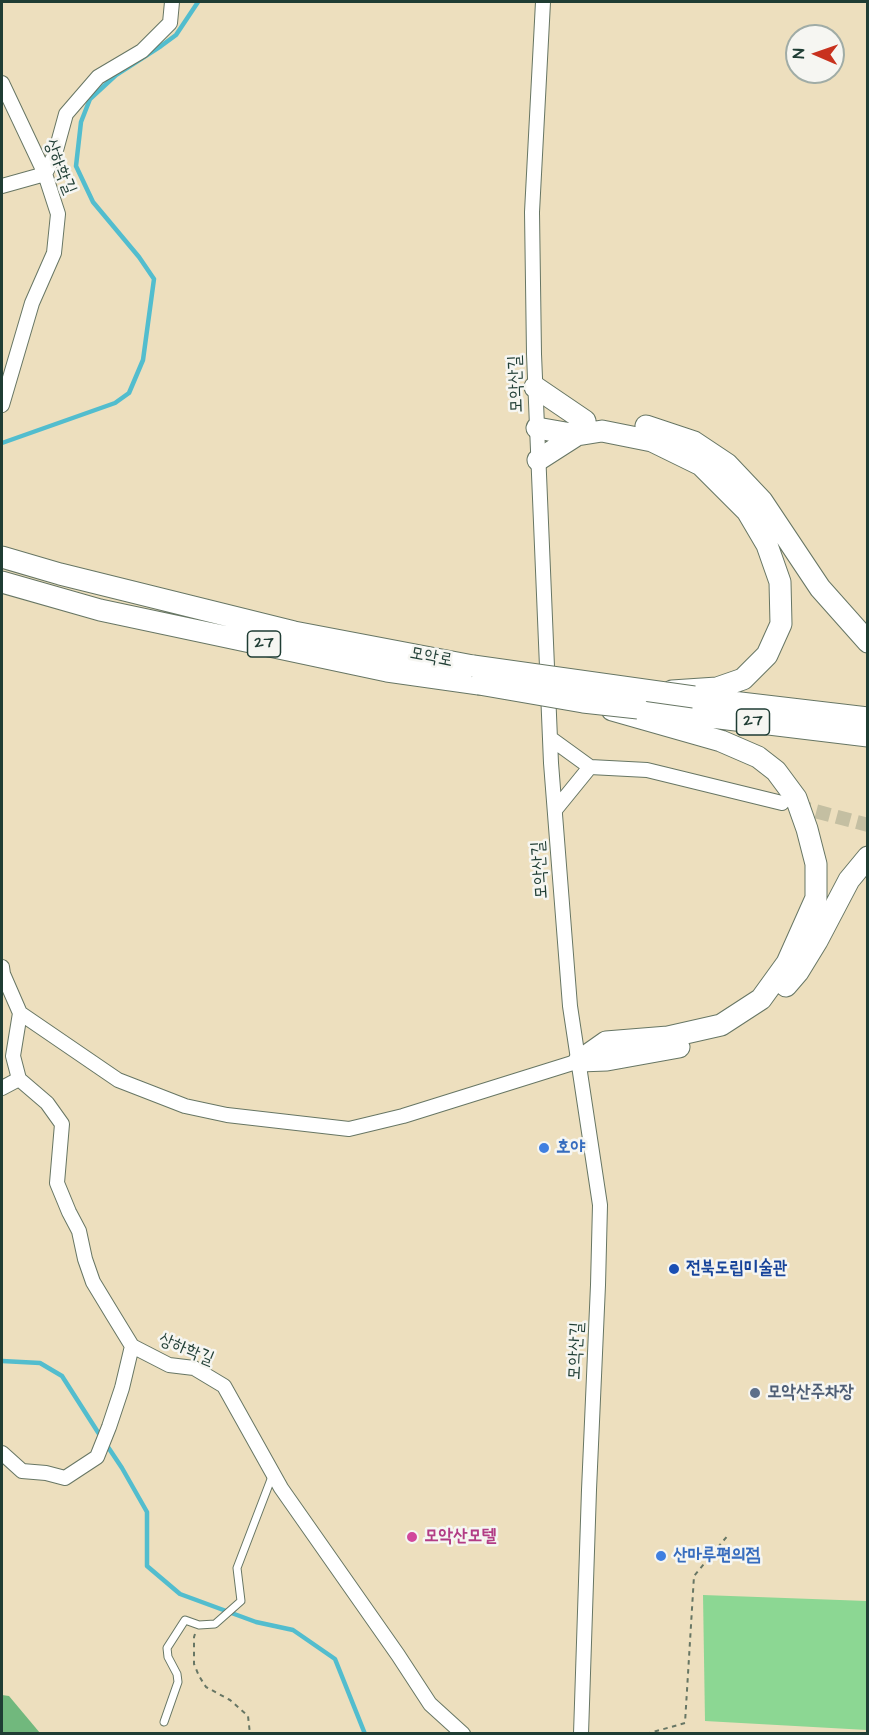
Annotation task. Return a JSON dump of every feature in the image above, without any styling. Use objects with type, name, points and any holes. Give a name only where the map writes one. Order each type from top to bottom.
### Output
[{"type":"main road","points":[[535,387],[581,428]]},
{"type":"main road","points":[[537,428],[560,422],[652,441],[700,465],[747,512],[767,545],[780,582],[780,624],[767,655],[743,678],[717,688],[670,691],[626,688]]},
{"type":"main road","points":[[538,460],[581,428],[644,426],[694,442],[727,464],[762,501],[820,588],[867,642]]},
{"type":"main road","name":"모악로","points":[[2,557],[60,574],[583,702],[867,736]]},
{"type":"main road","name":"모악로","points":[[2,582],[100,609],[387,671],[476,675],[626,688],[867,718]]},
{"type":"main road","points":[[579,1061],[606,1041],[668,1037],[721,1025],[761,999],[787,963],[816,898],[816,864],[807,829],[796,798],[776,771],[758,757],[721,741],[583,702]]},
{"type":"main road","points":[[579,1061],[628,1057],[724,1037],[768,1008],[798,972],[849,880],[867,857]]},
{"type":"street","points":[[2,186],[45,174],[55,154],[66,114],[98,77],[142,51],[170,23],[172,2]]},
{"type":"street","name":"모악산길","points":[[543,2],[532,212],[535,387],[550,738],[570,1006],[600,1205],[581,1734]]},
{"type":"street","name":"상하학길","points":[[2,83],[45,174],[58,214],[54,253],[32,303],[2,405]]},
{"type":"street","points":[[550,738],[590,767],[647,770],[782,803]]},
{"type":"street","points":[[555,810],[590,767]]},
{"type":"street","points":[[2,967],[20,1013],[118,1080],[185,1106],[238,1117],[349,1129],[413,1113],[579,1061]]},
{"type":"street","points":[[2,1088],[19,1079],[13,1056],[20,1013]]},
{"type":"street","name":"상하학길","points":[[19,1079],[47,1103],[62,1124],[57,1183],[79,1231],[93,1282],[132,1346],[169,1365],[194,1368],[224,1386],[281,1488],[430,1704],[463,1734]]},
{"type":"street","points":[[2,1453],[22,1471],[65,1478],[97,1457],[122,1388],[132,1346]]},
{"type":"lane","points":[[164,1722],[178,1682],[177,1674],[168,1657],[167,1648],[185,1620],[200,1625],[215,1624],[241,1601],[237,1568],[273,1474]]},
{"type":"path","points":[[646,1734],[686,1723],[694,1576],[729,1534]]},
{"type":"path","points":[[200,1625],[194,1637],[194,1664],[199,1677],[206,1687],[230,1700],[248,1716],[250,1734]]},
{"type":"green space","points":[[703,1595],[867,1601],[867,1730],[705,1721]]},
{"type":"green space","points":[[2,1695],[9,1696],[40,1733],[2,1733]]},
{"type":"waterway","points":[[2,443],[115,403],[129,393],[143,360],[154,279],[139,257],[93,202],[76,166],[81,122],[90,99],[116,75],[176,35],[198,2]]},
{"type":"waterway","points":[[2,1361],[40,1363],[62,1376],[101,1437]]},
{"type":"waterway","points":[[106,1444],[147,1512],[147,1566],[180,1594],[256,1622],[293,1630],[335,1659],[365,1734]]},
{"type":"tunnel","points":[[796,806],[868,825]]},
{"type":"place","name":"호야","points":[[544,1148]]},
{"type":"place","name":"전북도립미술관","points":[[674,1269]]},
{"type":"place","name":"모악산주차장","points":[[755,1393]]},
{"type":"place","name":"모악산모텔","points":[[412,1537]]},
{"type":"place","name":"산마루편의점","points":[[661,1556]]}]
